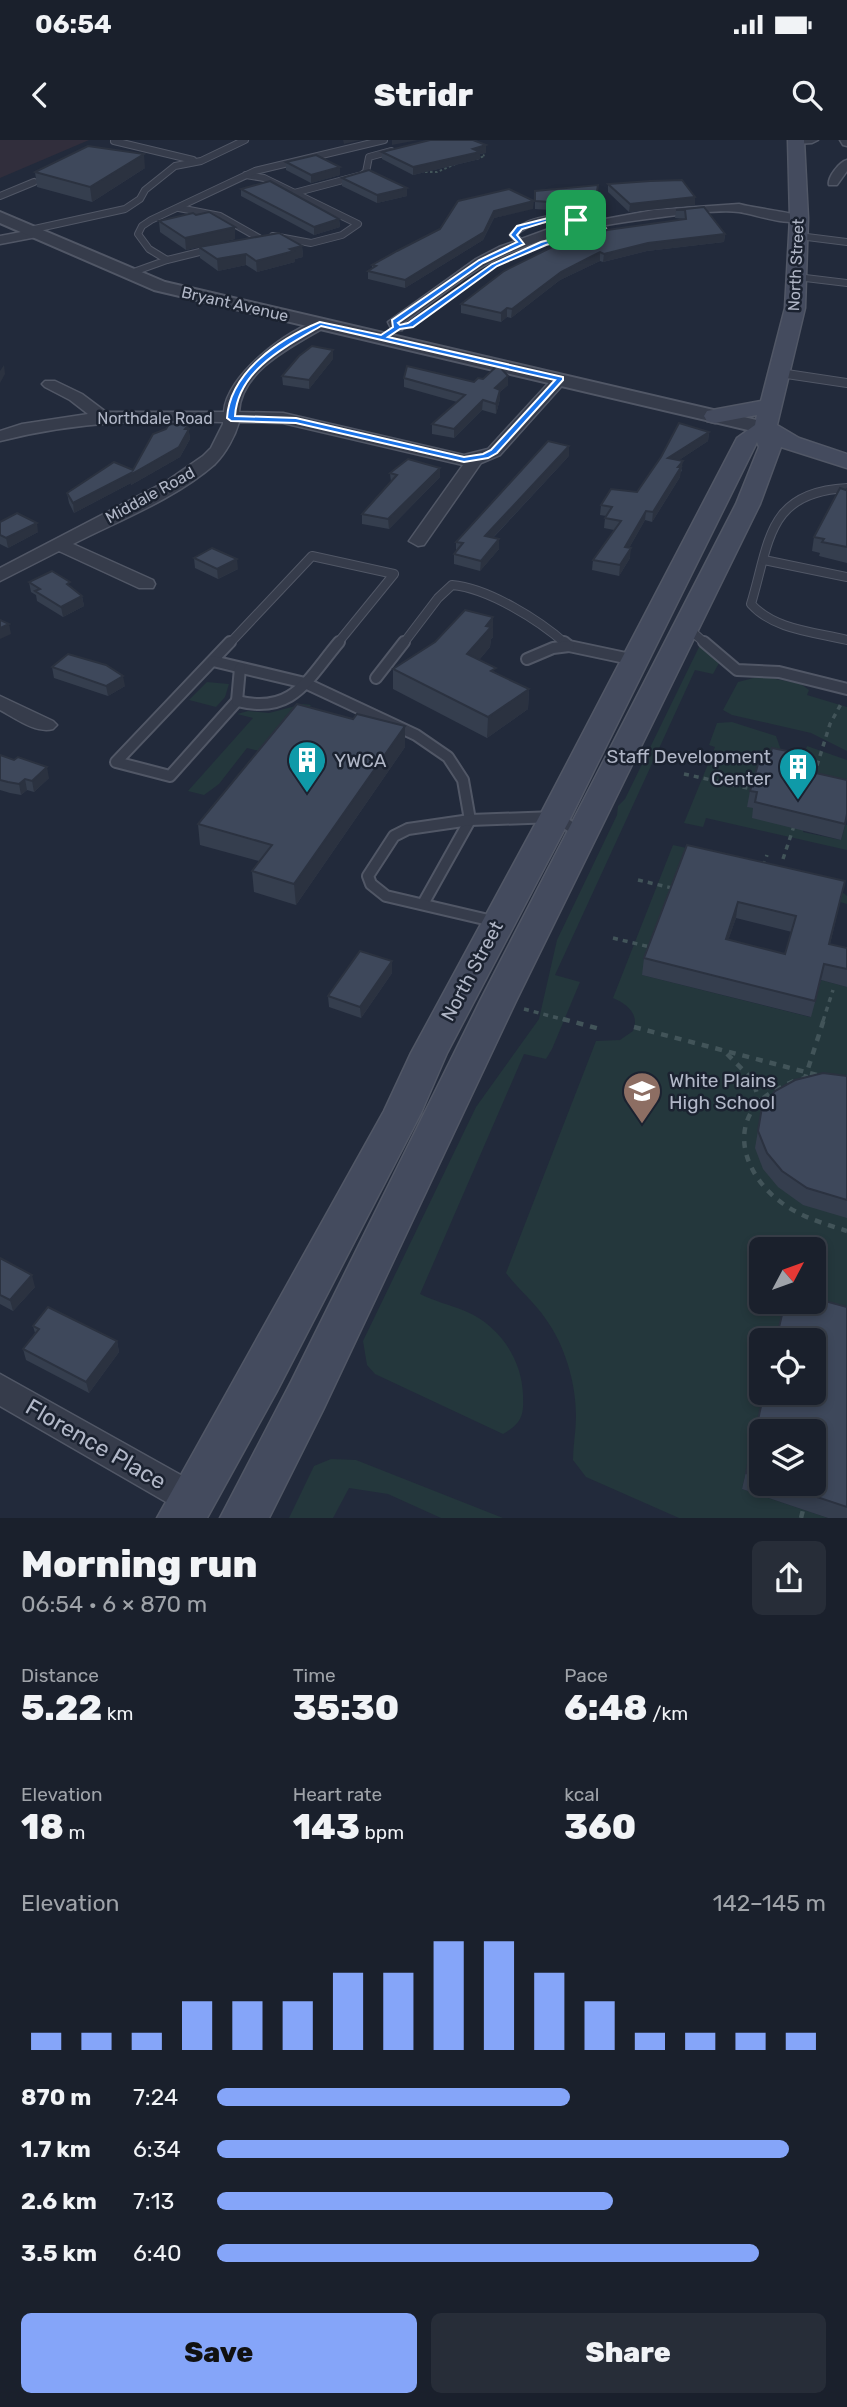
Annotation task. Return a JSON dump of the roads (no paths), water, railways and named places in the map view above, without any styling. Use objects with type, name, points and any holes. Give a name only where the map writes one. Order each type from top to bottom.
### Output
[{"type":"main road","name":"North Street","points":[[187,1509],[402,1113],[429,1053],[498,922],[569,826],[688,628],[748,504],[770,447],[768,417],[795,308],[799,236],[796,140]]},
{"type":"main road","points":[[715,416],[768,417],[799,434],[847,448]]},
{"type":"main road","name":"North Street","points":[[244,1518],[307,1396],[492,1013],[635,660],[748,438],[768,417]]},
{"type":"main road","points":[[768,417],[791,443],[847,461]]},
{"type":"street","points":[[796,140],[812,140]]},
{"type":"street","points":[[390,332],[410,325],[488,263],[522,243],[598,226],[711,215],[744,220],[760,214],[799,218]]},
{"type":"street","name":"Bryant Avenue","points":[[0,217],[128,274],[192,295],[320,324],[390,332],[560,379],[715,416]]},
{"type":"street","points":[[488,263],[598,226]]},
{"type":"street","points":[[0,240],[34,232]]},
{"type":"street","name":"Middale Road","points":[[0,575],[194,472],[218,450],[231,418],[232,402],[242,381],[252,370],[288,343],[320,324]]},
{"type":"street","points":[[418,541],[475,459],[494,452],[560,379]]},
{"type":"street","points":[[50,384],[76,397],[102,416]]},
{"type":"street","name":"Northdale Road","points":[[0,436],[22,429],[102,416],[283,418],[464,460],[475,459]]},
{"type":"street","points":[[58,544],[145,584]]},
{"type":"street","points":[[0,702],[46,725]]},
{"type":"street","name":"Florence Place","points":[[0,1388],[187,1509]]},
{"type":"lane","points":[[34,232],[125,208],[140,199],[145,190],[176,166],[201,161],[245,140]]},
{"type":"lane","points":[[167,260],[149,249],[138,234],[142,226],[151,220],[275,164],[384,140]]},
{"type":"lane","points":[[103,146],[116,141],[201,161]]},
{"type":"lane","points":[[372,143],[391,151]]},
{"type":"lane","points":[[294,193],[362,175],[366,172],[369,158],[400,149]]},
{"type":"lane","points":[[246,175],[264,178],[358,225],[356,228],[308,243],[283,235],[246,241]]},
{"type":"lane","points":[[0,196],[34,182]]},
{"type":"lane","points":[[179,208],[220,216],[259,238]]},
{"type":"lane","points":[[799,236],[847,242]]},
{"type":"lane","points":[[128,274],[167,260],[221,247]]},
{"type":"lane","points":[[797,277],[847,283]]},
{"type":"lane","points":[[780,373],[847,383]]},
{"type":"lane","points":[[847,488],[816,494],[785,508],[776,519],[751,604],[756,613],[770,621],[847,640]]},
{"type":"lane","points":[[237,701],[255,706],[279,704],[289,699],[394,574],[312,556],[116,762],[170,776],[237,701],[240,668]]},
{"type":"lane","points":[[764,559],[847,577]]},
{"type":"lane","points":[[376,678],[438,598],[452,585],[481,593],[543,624],[569,646]]},
{"type":"lane","points":[[688,628],[737,670],[768,669],[786,672],[847,689]]},
{"type":"lane","points":[[527,659],[553,648],[569,646],[635,660]]},
{"type":"lane","points":[[213,661],[305,683],[416,735],[448,757],[463,780],[470,820],[423,904]]},
{"type":"lane","points":[[498,922],[386,896],[377,890],[368,876],[390,841],[400,832],[470,820],[569,826]]},
{"type":"place","name":"YWCA","points":[[307,794]]},
{"type":"place","name":"Staff Development Center","points":[[798,801]]},
{"type":"place","name":"White Plains High School","points":[[642,1125]]}]
